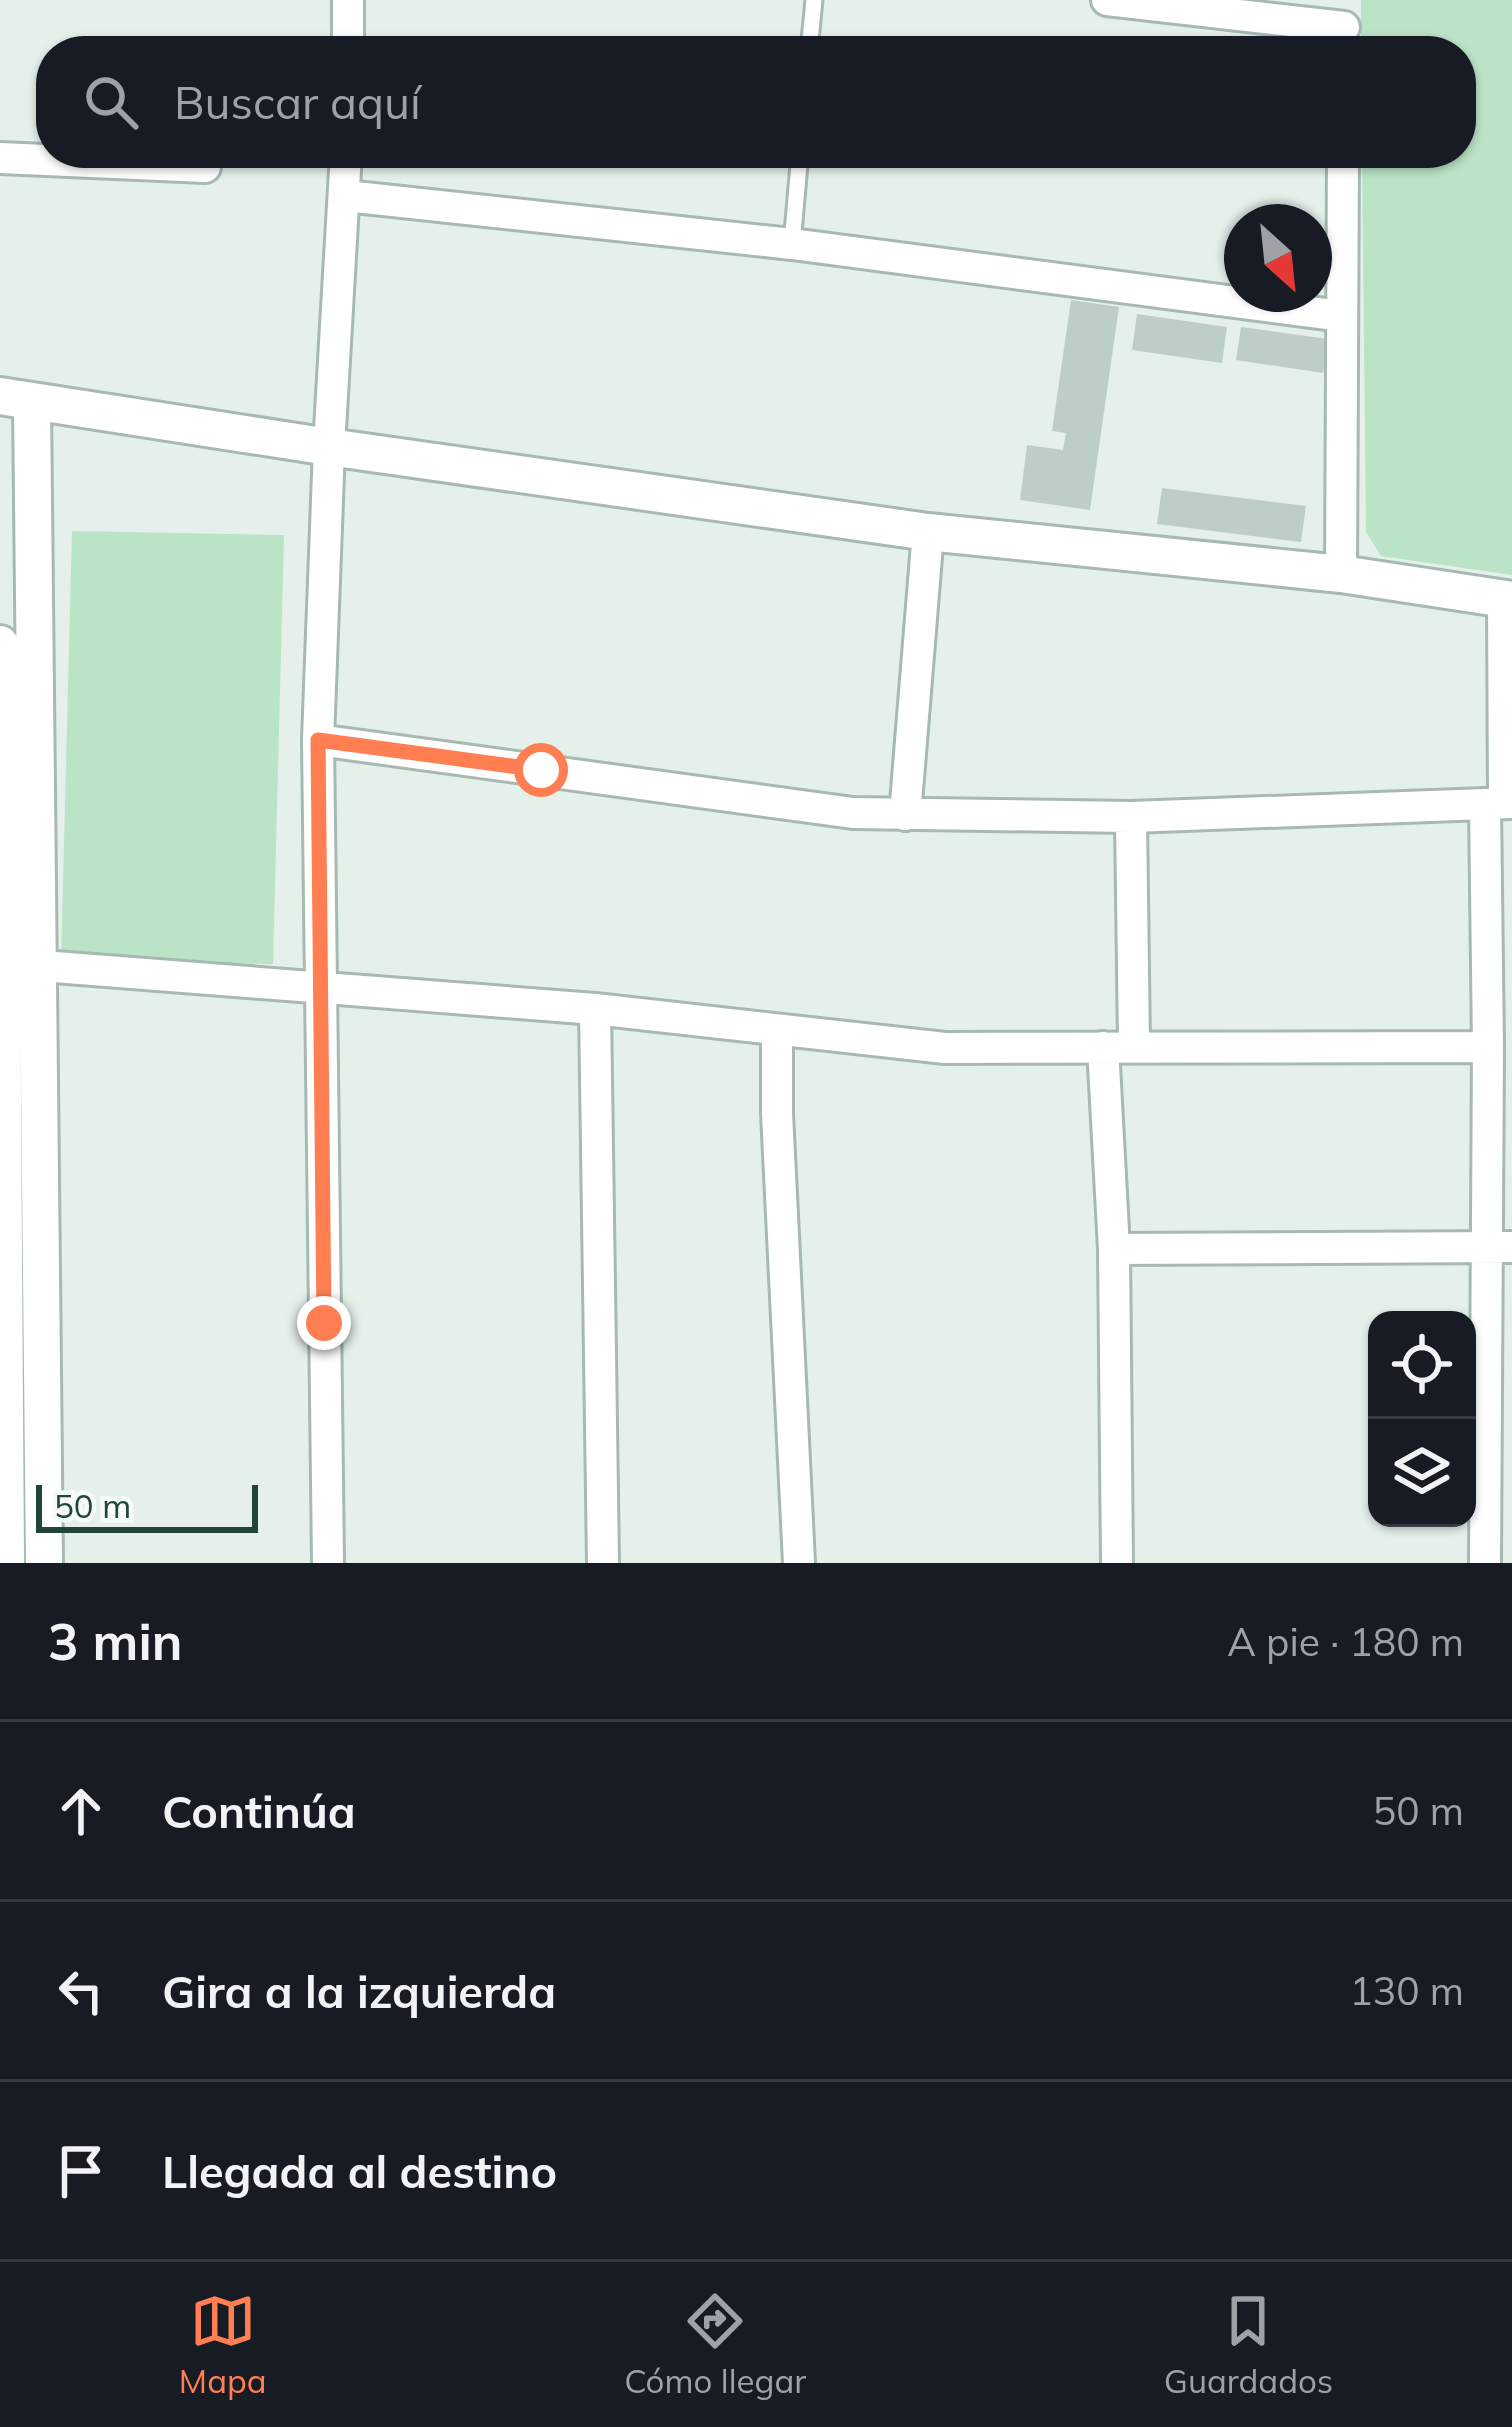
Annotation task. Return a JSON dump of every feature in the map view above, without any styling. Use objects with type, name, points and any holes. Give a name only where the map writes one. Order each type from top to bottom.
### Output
[{"type":"street","points":[[347,36],[348,0]]},
{"type":"street","points":[[1107,0],[1344,26]]},
{"type":"street","points":[[0,158],[36,160]]},
{"type":"street","points":[[328,1563],[318,740],[346,168]]},
{"type":"street","points":[[1341,574],[1343,168]]},
{"type":"street","points":[[346,196],[792,244],[1341,316]]},
{"type":"street","points":[[44,1563],[40,966],[16,399],[928,532],[1341,574],[1508,600],[1488,1047],[1499,1247],[1485,1563]]},
{"type":"street","points":[[905,815],[928,532]]},
{"type":"street","points":[[0,644],[5,1563]]},
{"type":"street","points":[[318,740],[854,813],[1130,817],[1500,804]]},
{"type":"street","points":[[1130,817],[1135,1045]]},
{"type":"street","points":[[2,963],[595,1009],[945,1048],[1488,1047]]},
{"type":"street","points":[[595,1009],[604,1563]]},
{"type":"street","points":[[777,1030],[800,1563]]},
{"type":"street","points":[[1103,1047],[1114,1249],[1117,1563]]},
{"type":"street","points":[[1114,1249],[1499,1247]]},
{"type":"lane","points":[[810,36],[814,0]]},
{"type":"lane","points":[[792,244],[799,168]]},
{"type":"green space","points":[[1361,0],[1512,0],[1512,575],[1381,556],[1366,532],[1362,168],[1476,168],[1476,36],[1361,36]]},
{"type":"green space","points":[[72,531],[284,535],[273,964],[61,960]]},
{"type":"building","points":[[1071,300],[1119,307],[1090,510],[1020,500],[1027,445],[1063,450],[1066,433],[1052,431]]},
{"type":"building","points":[[1137,314],[1227,327],[1222,363],[1132,350]]},
{"type":"building","points":[[1241,327],[1328,339],[1323,373],[1236,360]]},
{"type":"building","points":[[1162,488],[1306,506],[1301,542],[1157,524]]},
{"type":"route","points":[[324,1323],[318,740],[541,770]]}]
